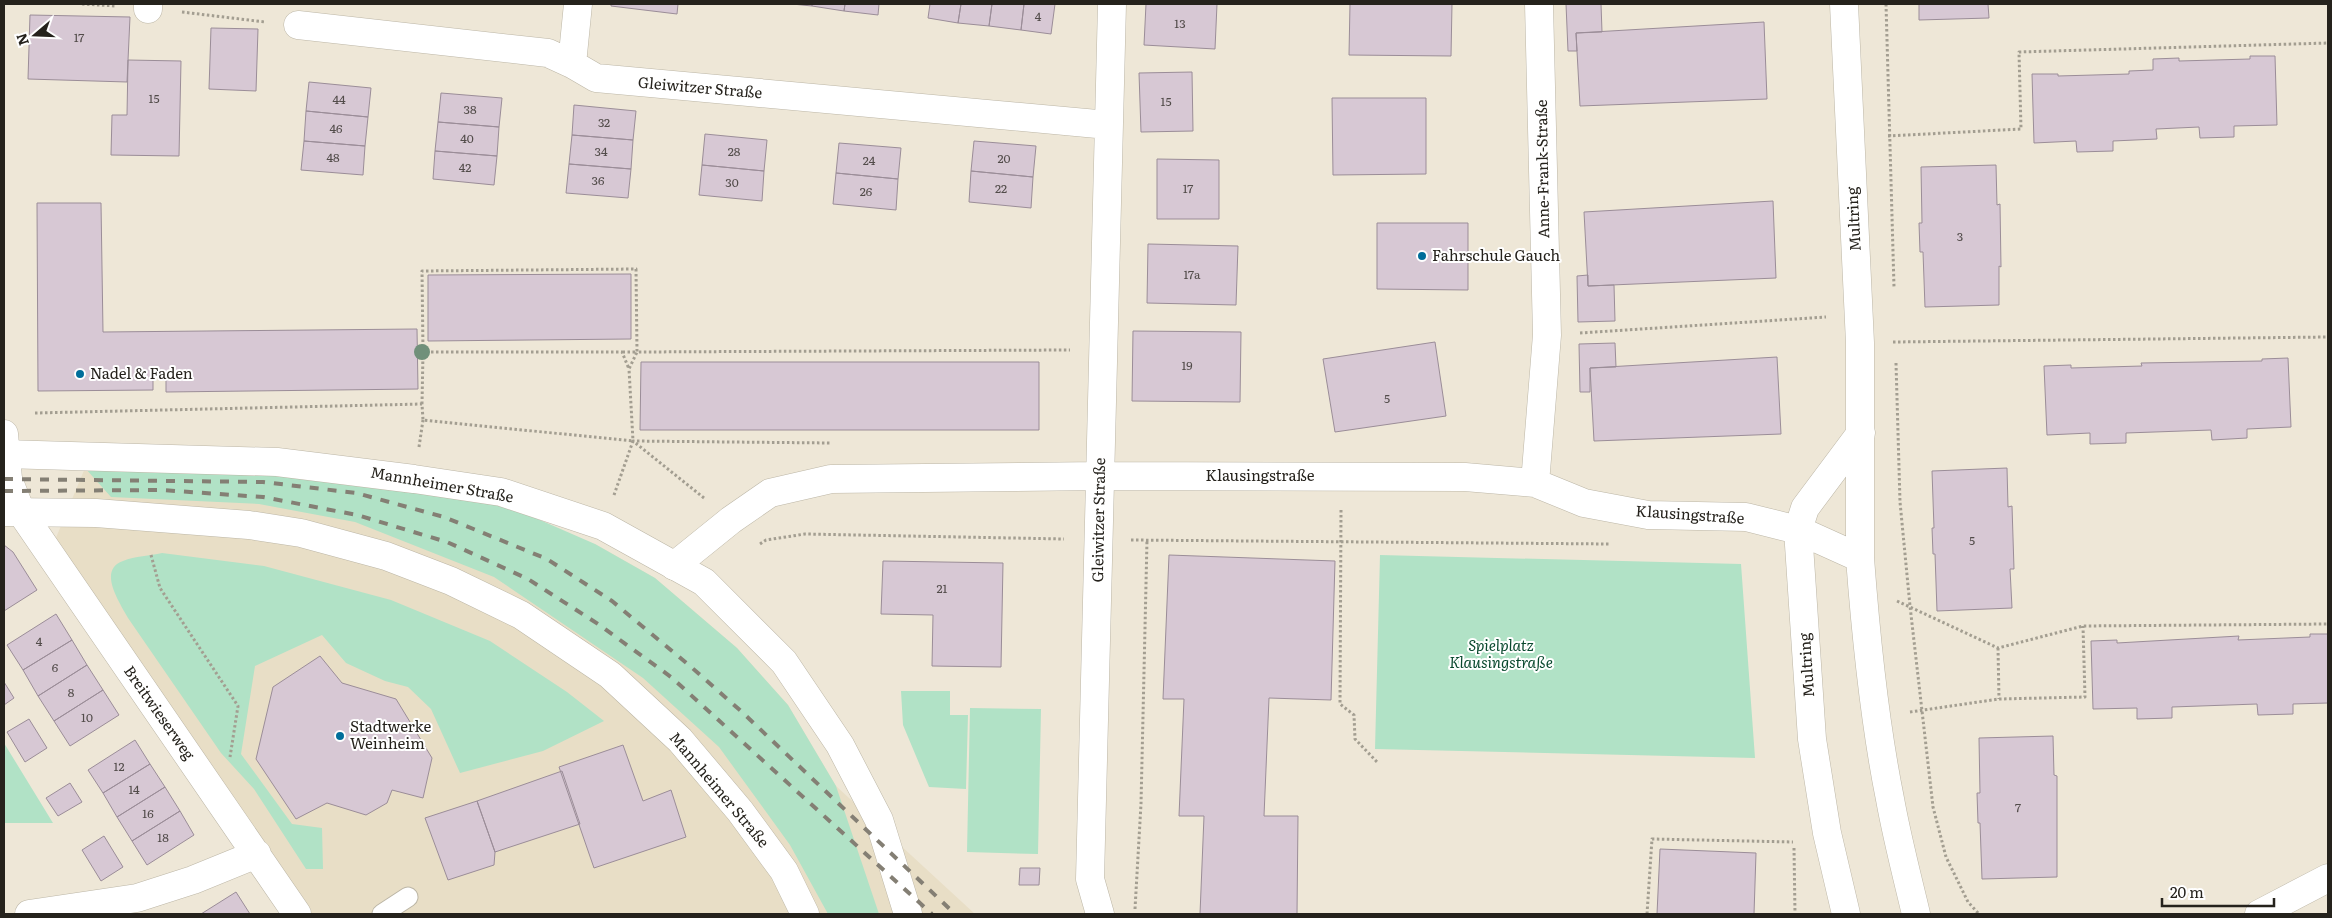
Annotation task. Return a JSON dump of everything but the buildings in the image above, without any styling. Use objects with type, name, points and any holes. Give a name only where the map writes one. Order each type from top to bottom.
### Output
[{"type":"street","points":[[572,64],[578,4]]},
{"type":"street","name":"Gleiwitzer Straße","points":[[1100,914],[1090,879],[1112,4]]},
{"type":"street","name":"Anne-Frank-Straße","points":[[1534,483],[1547,336],[1539,4]]},
{"type":"street","name":"Multring","points":[[1844,4],[1860,343],[1860,558],[1862,586],[1876,718],[1890,799],[1916,914]]},
{"type":"street","name":"Gleiwitzer Straße","points":[[298,25],[548,53],[596,78],[1108,125]]},
{"type":"street","name":"Multring","points":[[1846,914],[1826,833],[1812,739],[1798,530],[1805,508],[1861,434]]},
{"type":"street","name":"Mannheimer Straße","points":[[805,914],[784,871],[740,812],[680,740],[610,676],[521,615],[451,582],[386,556],[301,533],[220,523],[96,514],[13,512],[12,490],[4,447],[286,463],[414,478],[501,492],[603,526],[704,582],[784,662],[840,745],[879,820],[908,914]]},
{"type":"street","name":"Klausingstraße","points":[[674,566],[731,520],[770,493],[831,479],[1100,476],[1465,477],[1534,483],[1584,503],[1648,515],[1746,517],[1798,530],[1860,558]]},
{"type":"street","name":"Breitwieserweg","points":[[13,512],[257,854],[297,914]]},
{"type":"street","points":[[29,914],[137,898],[193,880],[257,854]]},
{"type":"street","points":[[2259,914],[2328,878]]},
{"type":"lane","points":[[382,914],[408,897]]},
{"type":"path","points":[[82,4],[148,6],[298,25]]},
{"type":"path","points":[[1886,4],[1888,136],[1894,293]]},
{"type":"path","points":[[1850,138],[2021,129],[2019,52],[2328,43]]},
{"type":"path","points":[[629,369],[637,352],[636,269],[422,271],[423,420],[633,441]]},
{"type":"path","points":[[1547,336],[1859,314]]},
{"type":"path","points":[[1895,332],[1896,352]]},
{"type":"path","points":[[1860,343],[2328,337]]},
{"type":"path","points":[[423,352],[1103,350]]},
{"type":"path","points":[[603,526],[633,441],[629,369],[622,352]]},
{"type":"path","points":[[1896,362],[1900,502],[1933,807],[1946,857],[1968,902],[1980,914]]},
{"type":"path","points":[[35,412],[422,404]]},
{"type":"path","points":[[1342,477],[1340,704],[1354,715],[1355,738],[1378,763]]},
{"type":"path","points":[[759,544],[766,540],[804,534],[1099,540],[1619,544]]},
{"type":"path","points":[[1135,914],[1141,804],[1147,540]]},
{"type":"path","points":[[151,555],[160,588],[238,706],[229,762]]},
{"type":"path","points":[[1862,586],[1910,606],[1998,648],[2083,626],[2328,624]]},
{"type":"path","points":[[1876,718],[1999,699],[2085,697],[2083,626]]},
{"type":"path","points":[[1998,648],[1999,699]]},
{"type":"path","points":[[1647,914],[1652,839],[1793,842]]},
{"type":"shaded area","points":[[85,468],[595,544],[655,578],[737,648],[788,705],[836,786],[975,914],[283,914],[48,557]]},
{"type":"green space","points":[[85,468],[266,472],[501,503],[595,544],[655,578],[737,648],[788,705],[836,786],[879,914],[828,914],[790,845],[719,747],[643,678],[494,577],[355,522],[259,504],[111,497]]},
{"type":"green space","points":[[162,553],[264,566],[391,600],[490,641],[567,692],[604,721],[543,751],[460,773],[431,709],[408,687],[385,681],[346,663],[322,635],[255,666],[241,754],[292,824],[322,828],[323,869],[306,869],[254,789],[221,753],[128,618],[116,596],[111,579],[115,565],[128,559]]},
{"type":"green space","name":"Spielplatz Klausingstraße","points":[[1380,555],[1741,564],[1755,758],[1375,749]]},
{"type":"green space","points":[[901,691],[950,691],[950,715],[968,715],[966,789],[929,787],[903,725]]},
{"type":"green space","points":[[970,708],[1041,709],[1038,854],[967,852]]},
{"type":"green space","points":[[4,743],[53,823],[4,823]]},
{"type":"railway","points":[[4,479],[263,482],[356,493],[444,517],[547,559],[612,601],[690,666],[742,712],[955,914]]},
{"type":"railway","points":[[4,491],[161,490],[263,497],[357,515],[447,542],[528,579],[598,624],[671,677],[932,914]]},
{"type":"place","name":"Fahrschule Gauch","points":[[1422,256]]},
{"type":"place","name":"Nadel & Faden","points":[[80,374]]},
{"type":"place","name":"Stadtwerke Weinheim","points":[[340,736]]}]
